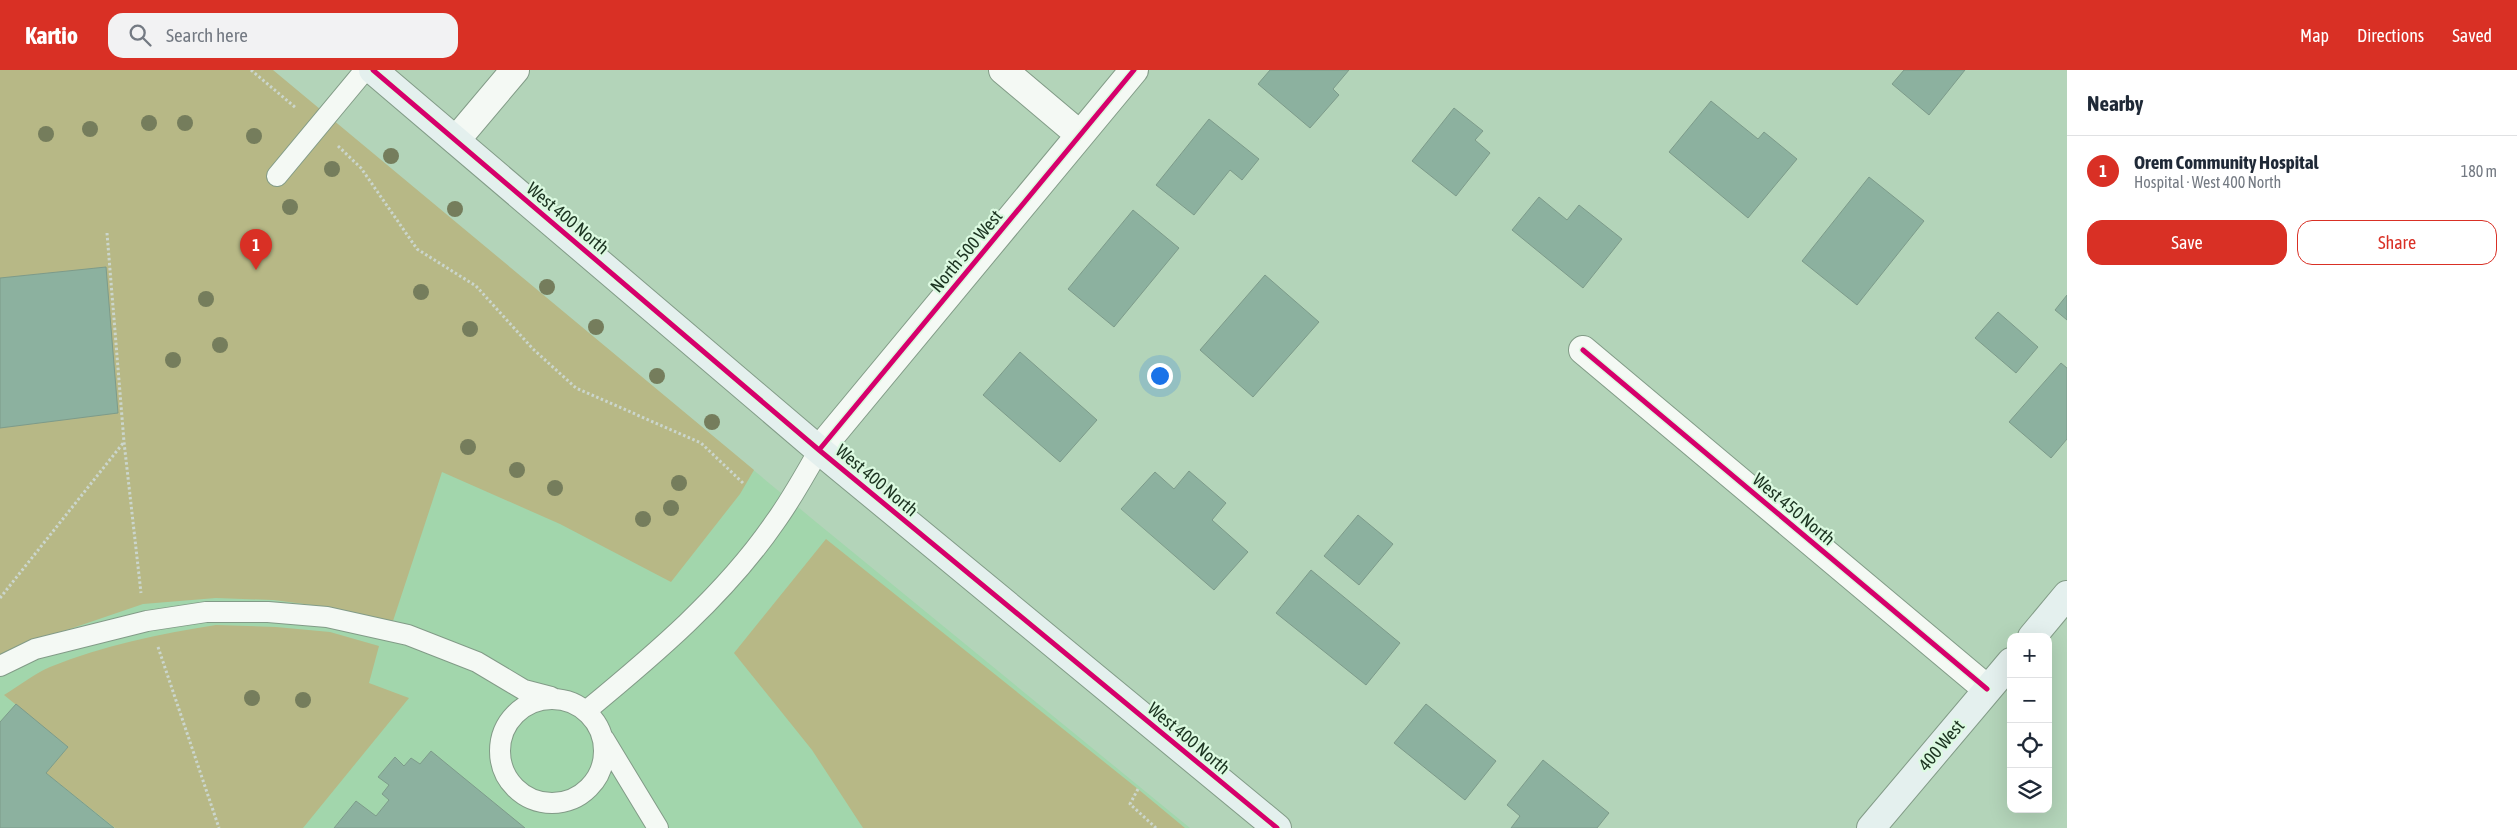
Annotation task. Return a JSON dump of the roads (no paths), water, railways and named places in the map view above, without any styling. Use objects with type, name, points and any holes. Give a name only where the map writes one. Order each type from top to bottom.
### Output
[{"type":"main road","name":"West 400 North","points":[[373,70],[819,450],[1277,828]]},
{"type":"main road","points":[[2035,633],[2067,595]]},
{"type":"main road","name":"400 West","points":[[1871,828],[2007,667]]},
{"type":"street","points":[[456,140],[514,70]]},
{"type":"street","points":[[1003,70],[1080,135]]},
{"type":"street","name":"North 500 West","points":[[819,450],[1134,70]]},
{"type":"street","name":"West 450 North","points":[[1583,350],[1988,689]]},
{"type":"lane","points":[[277,176],[365,70]]},
{"type":"lane","points":[[586,711],[654,654],[729,579],[775,524],[819,450]]},
{"type":"lane","points":[[0,666],[35,649],[147,620],[206,612],[268,612],[328,617],[408,635],[477,662],[524,690],[551,698],[570,701],[586,711],[596,722],[604,739],[658,828]]},
{"type":"lane","points":[[551,698],[532,702],[516,712],[507,723],[500,740],[500,762],[512,786],[526,797],[541,803],[559,804],[578,798],[592,786],[603,766],[604,739]]},
{"type":"place","name":"Orem Community Hospital","points":[[256,270]]}]
